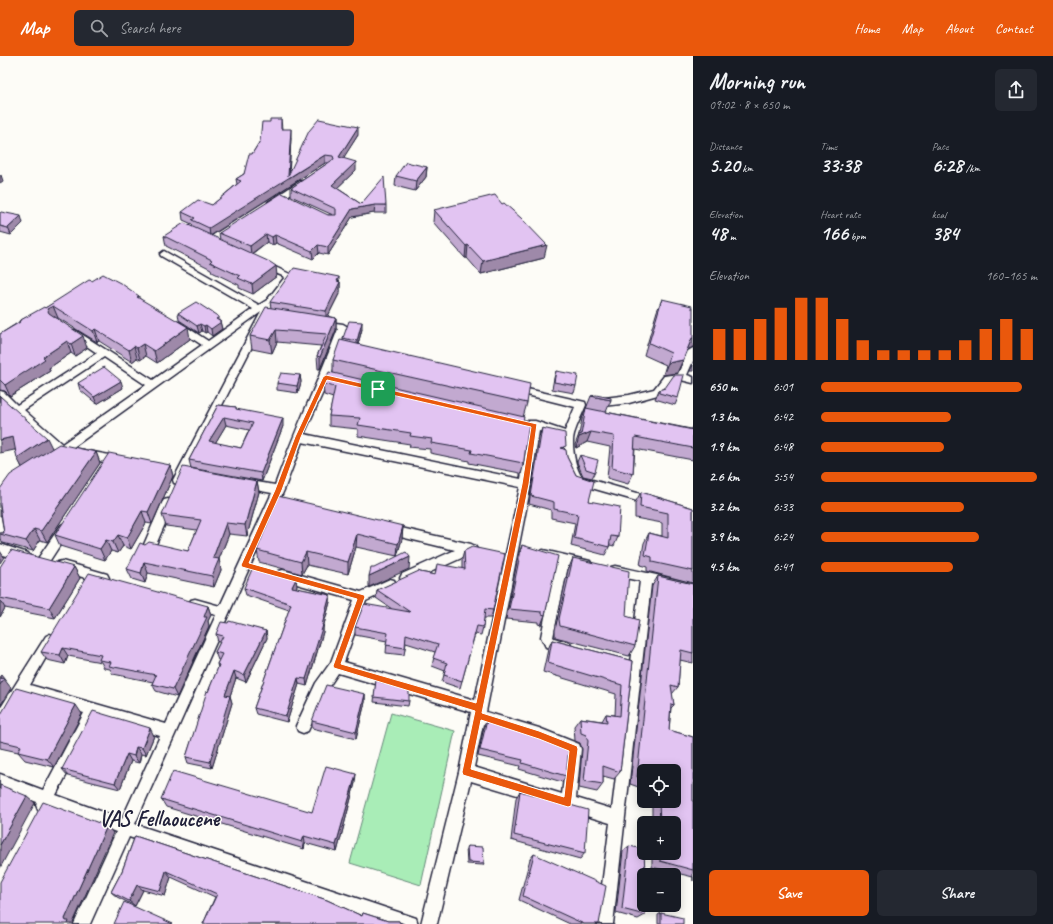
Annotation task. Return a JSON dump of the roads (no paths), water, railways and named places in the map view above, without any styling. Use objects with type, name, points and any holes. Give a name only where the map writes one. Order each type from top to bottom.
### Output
[{"type":"street","points":[[262,208],[285,198],[308,179]]},
{"type":"street","points":[[164,254],[264,314]]},
{"type":"street","points":[[148,549],[182,472],[264,314],[271,301],[290,276],[254,260]]},
{"type":"street","points":[[50,458],[208,345],[264,314]]},
{"type":"street","points":[[171,320],[208,345]]},
{"type":"street","points":[[82,924],[273,502],[298,437],[329,378],[340,349],[343,327],[314,323]]},
{"type":"street","points":[[63,326],[153,385]]},
{"type":"street","points":[[681,377],[693,351]]},
{"type":"street","points":[[17,410],[103,353]]},
{"type":"street","points":[[504,387],[581,411],[657,392],[667,378],[681,377],[693,380]]},
{"type":"street","points":[[0,395],[62,450],[132,463]]},
{"type":"street","points":[[581,411],[568,436],[570,465],[573,475],[578,480],[663,505]]},
{"type":"street","points":[[519,422],[535,425],[568,436]]},
{"type":"street","points":[[429,924],[478,716],[526,484],[535,425]]},
{"type":"street","points":[[298,437],[526,484]]},
{"type":"street","points":[[102,472],[110,459]]},
{"type":"street","points":[[168,470],[197,475]]},
{"type":"street","points":[[234,482],[278,490]]},
{"type":"street","points":[[273,502],[288,506]]},
{"type":"street","points":[[43,561],[72,516]]},
{"type":"street","points":[[379,528],[484,552]]},
{"type":"street","points":[[0,549],[112,580]]},
{"type":"street","points":[[274,573],[361,597],[470,549]]},
{"type":"street","points":[[497,556],[512,553],[531,552],[693,588]]},
{"type":"street","points":[[7,564],[14,553]]},
{"type":"street","points":[[563,560],[547,637],[550,643],[578,650]]},
{"type":"street","points":[[245,565],[259,569]]},
{"type":"street","points":[[81,587],[90,574]]},
{"type":"street","points":[[605,924],[646,578]]},
{"type":"street","points":[[303,726],[320,687],[336,666],[361,597]]},
{"type":"street","points":[[186,601],[224,612]]},
{"type":"street","points":[[0,721],[57,628]]},
{"type":"street","points":[[621,661],[636,665]]},
{"type":"street","points":[[336,666],[479,708],[478,716]]},
{"type":"street","points":[[20,688],[170,732]]},
{"type":"street","points":[[35,819],[94,709]]},
{"type":"street","points":[[478,716],[539,735],[574,749],[568,803]]},
{"type":"street","points":[[466,772],[618,818]]},
{"type":"street","points":[[0,781],[126,828],[410,924]]},
{"type":"district","name":"VAS Fellaoucene","points":[[159,818]]}]
